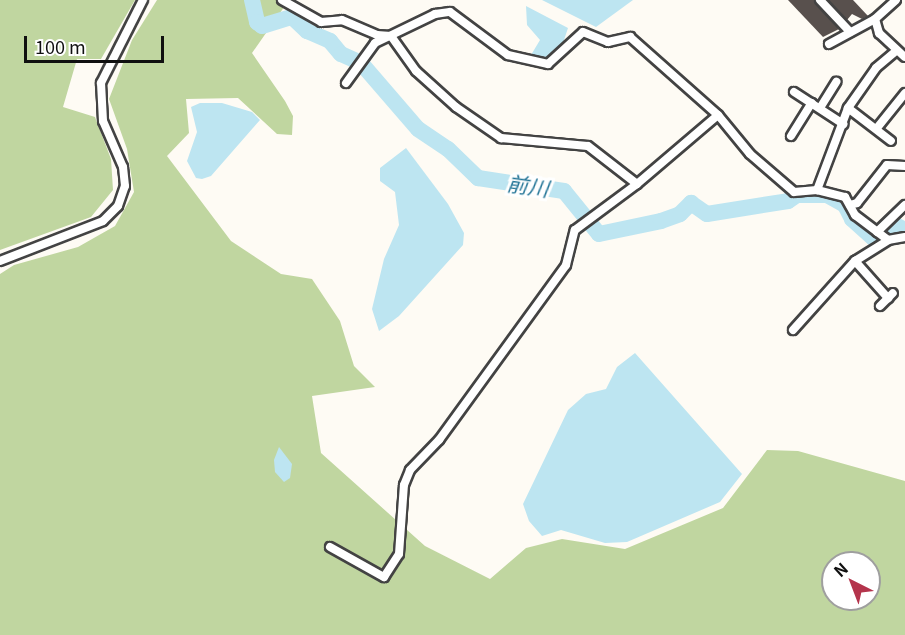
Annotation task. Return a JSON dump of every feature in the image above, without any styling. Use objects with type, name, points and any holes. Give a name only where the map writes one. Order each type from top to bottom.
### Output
[{"type":"street","points":[[0,261],[103,220],[118,206],[125,186],[123,167],[103,121],[101,83],[143,0]]},
{"type":"street","points":[[282,0],[321,22],[342,20],[377,35],[391,36]]},
{"type":"street","points":[[820,0],[850,32]]},
{"type":"street","points":[[829,45],[875,19],[896,0]]},
{"type":"street","points":[[345,83],[365,52],[435,14],[450,12],[508,55],[548,64],[582,32],[608,42],[630,37],[718,116],[750,154],[794,192],[817,189],[845,197],[855,215],[888,240]]},
{"type":"street","points":[[875,19],[879,33],[905,57]]},
{"type":"street","points":[[391,36],[416,71],[456,107],[501,138],[588,146],[637,184]]},
{"type":"street","points":[[817,189],[848,108],[876,68],[896,51]]},
{"type":"street","points":[[791,136],[836,82]]},
{"type":"street","points":[[794,92],[843,124]]},
{"type":"street","points":[[877,128],[905,93]]},
{"type":"street","points":[[848,108],[891,141]]},
{"type":"street","points":[[330,547],[384,577],[399,554],[404,485],[410,470],[439,440],[566,265],[574,230],[637,184],[718,116]]},
{"type":"street","points":[[850,205],[857,202],[887,165],[905,166]]},
{"type":"street","points":[[877,232],[905,205]]},
{"type":"street","points":[[793,330],[868,249],[888,240],[905,237]]},
{"type":"street","points":[[855,261],[890,295],[880,306]]},
{"type":"green space","points":[[0,0],[135,0],[101,59],[77,59],[63,107],[95,117],[111,159],[113,190],[91,217],[0,250]]},
{"type":"green space","points":[[157,0],[289,0],[252,53],[293,116],[292,135],[277,134],[238,98],[186,99],[189,133],[167,156],[231,241],[281,274],[312,279],[340,321],[354,366],[375,387],[312,396],[321,453],[425,546],[490,579],[526,548],[562,539],[625,549],[723,508],[767,450],[798,451],[905,481],[905,635],[0,635],[0,274],[14,265],[78,247],[115,226],[134,192],[127,149],[109,99],[132,40]]},
{"type":"water","points":[[542,0],[633,0],[596,27]]},
{"type":"water","points":[[526,6],[568,28],[563,43],[546,63],[528,60],[540,40],[527,25]]},
{"type":"water","points":[[200,103],[222,103],[252,112],[260,120],[211,176],[202,179],[196,178],[187,161],[197,132],[191,107]]},
{"type":"water","points":[[406,148],[448,204],[464,233],[463,245],[399,316],[379,331],[372,309],[384,259],[399,225],[395,192],[380,181],[380,168]]},
{"type":"water","points":[[635,353],[742,474],[720,502],[627,542],[605,543],[561,530],[542,536],[529,521],[523,504],[568,410],[586,394],[606,389],[617,367]]},
{"type":"water","points":[[279,447],[292,464],[290,478],[284,482],[275,472],[274,460]]},
{"type":"building","points":[[788,0],[814,0],[839,29],[823,37]]},
{"type":"building","points":[[828,0],[853,0],[868,16],[862,19],[852,14],[847,20]]},
{"type":"waterway","name":"前川","points":[[252,0],[257,22],[262,26],[292,17],[307,31],[330,41],[341,54],[361,63],[418,129],[448,149],[478,178],[564,191],[599,234],[661,221],[680,214],[691,203],[707,214],[788,201],[797,195],[827,195],[845,205],[852,219],[873,238],[895,225],[905,230]]}]
